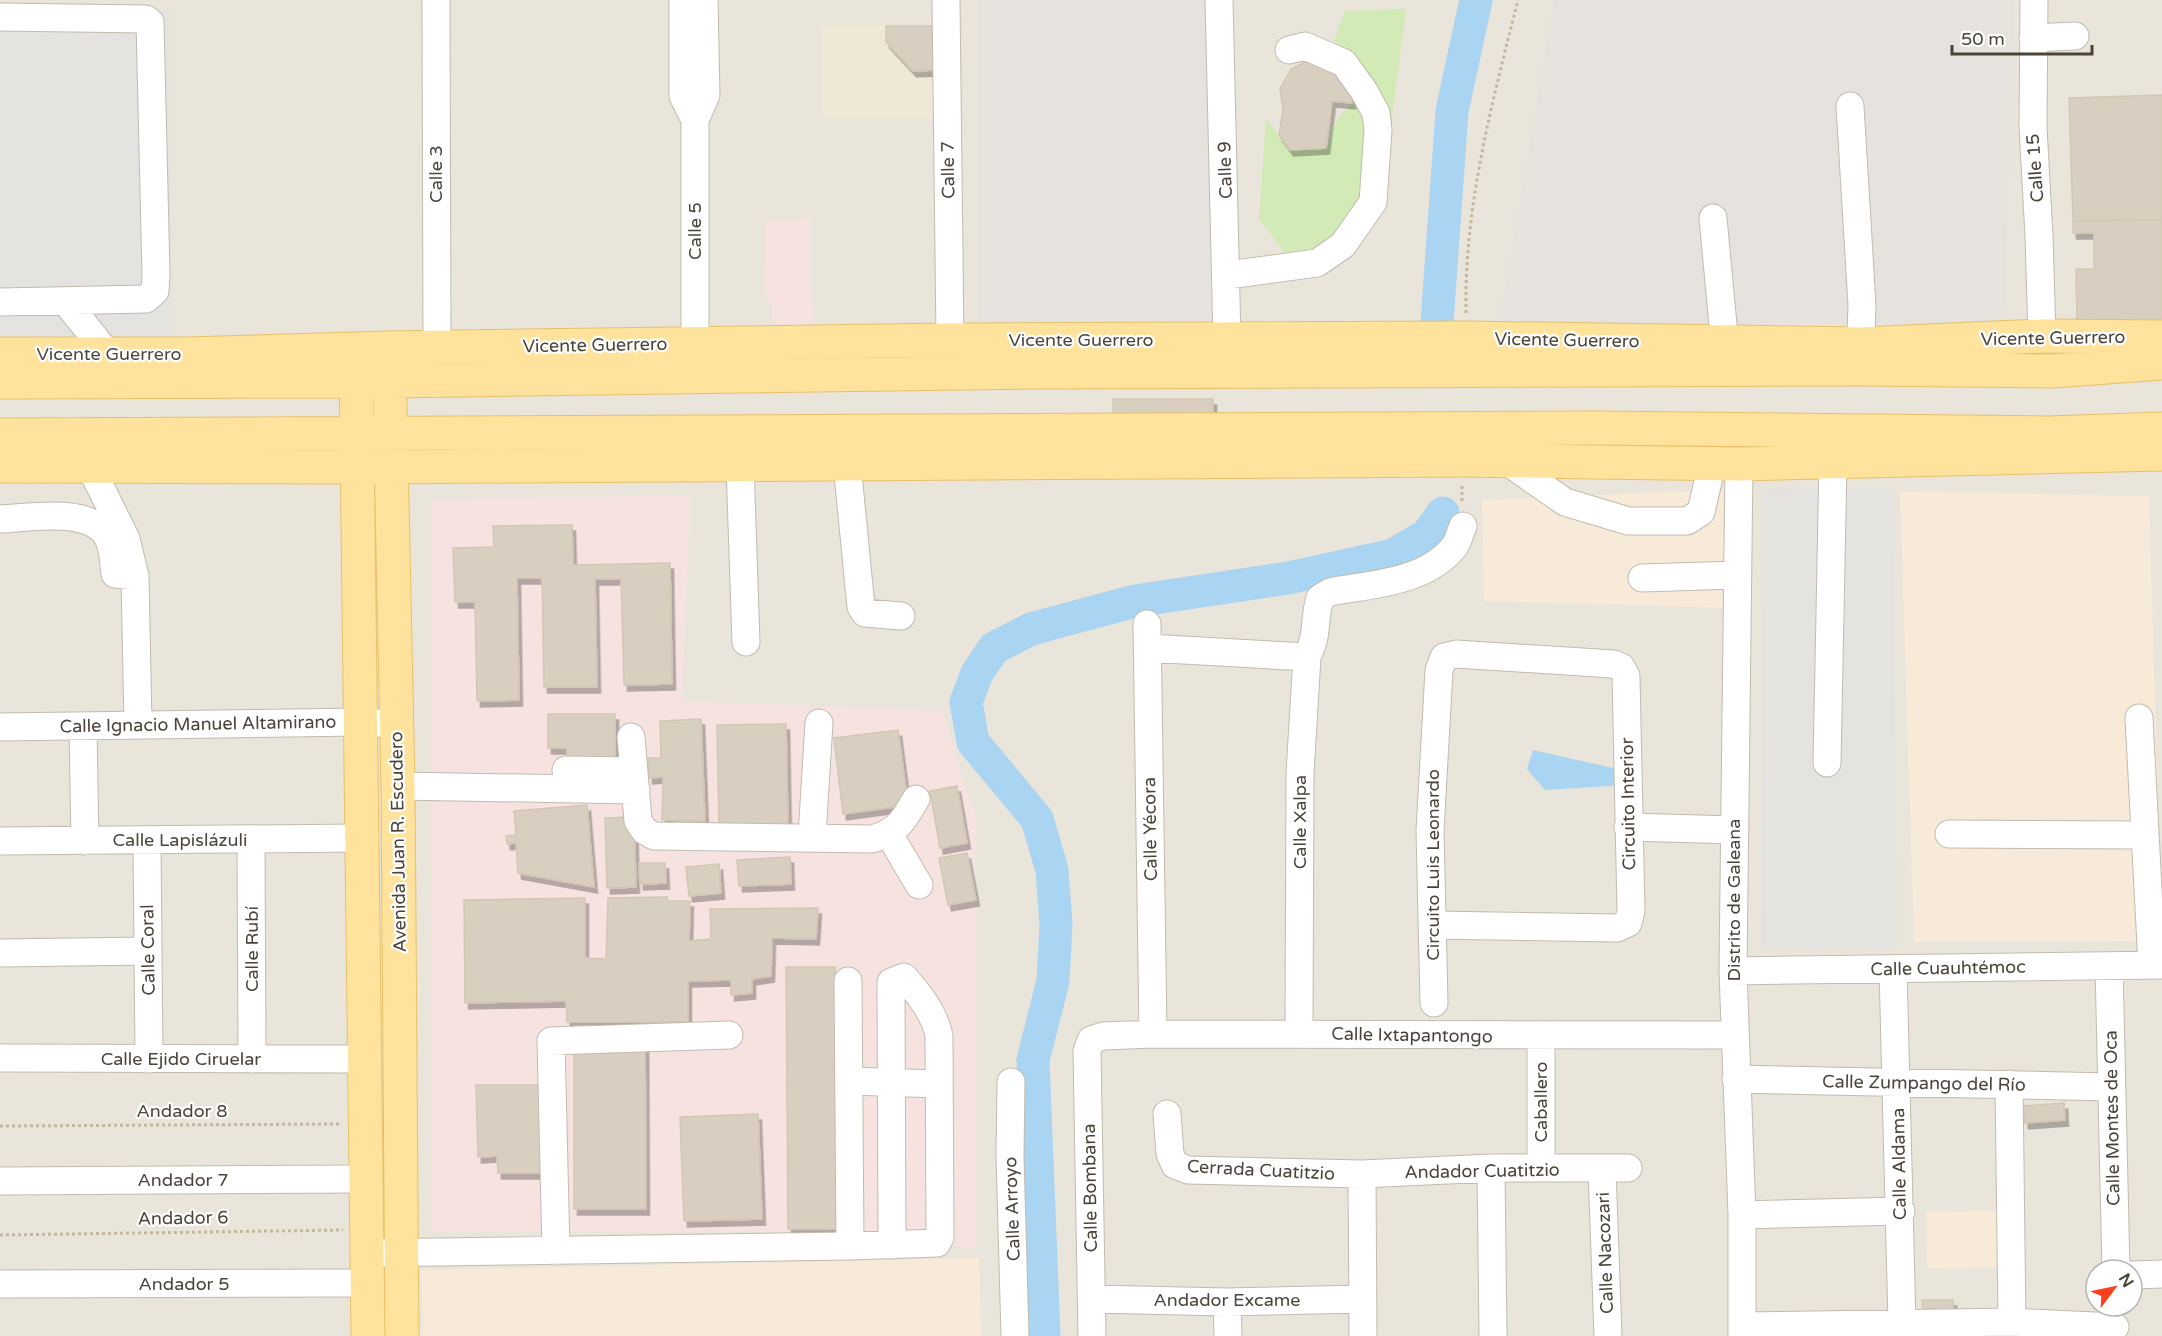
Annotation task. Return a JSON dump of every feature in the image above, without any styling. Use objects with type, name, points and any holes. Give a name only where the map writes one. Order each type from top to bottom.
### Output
[{"type":"main road","name":"Vicente Guerrero","points":[[1861,356],[2042,336],[2162,337]]},
{"type":"main road","name":"Vicente Guerrero","points":[[0,354],[108,354],[356,365],[388,348],[950,340],[1227,341],[1467,338],[1720,356]]},
{"type":"main road","points":[[1029,340],[1031,372]]},
{"type":"main road","name":"Avenida Juan R. Escudero","points":[[388,348],[397,778],[402,1336]]},
{"type":"main road","points":[[0,382],[356,365],[390,381],[1031,372],[1720,356],[1861,356],[2053,371],[2162,363]]},
{"type":"main road","name":"Avenida Juan R. Escudero","points":[[356,365],[362,1059],[368,1336]]},
{"type":"main road","points":[[0,435],[1586,428],[2050,433],[2162,429]]},
{"type":"main road","points":[[1725,464],[1819,431]]},
{"type":"main road","points":[[0,466],[358,468],[1462,460],[1725,464],[2162,454]]},
{"type":"street","name":"Calle 3","points":[[436,0],[437,349]]},
{"type":"street","name":"Calle 5","points":[[683,0],[683,96],[695,120]]},
{"type":"street","name":"Calle 5","points":[[695,343],[695,120],[706,95],[704,0]]},
{"type":"street","name":"Calle 7","points":[[946,0],[950,340]]},
{"type":"street","name":"Calle 9","points":[[1220,0],[1228,275],[1227,341]]},
{"type":"street","name":"Calle 15","points":[[2034,0],[2033,127],[2040,236],[2042,336]]},
{"type":"street","points":[[0,17],[146,19],[152,27],[155,291],[146,299],[0,302]]},
{"type":"street","points":[[2033,38],[2075,36]]},
{"type":"street","points":[[1228,275],[1317,263],[1343,245],[1372,202],[1378,130],[1376,113],[1364,91],[1344,63],[1305,46],[1289,50]]},
{"type":"street","points":[[1850,106],[1861,356]]},
{"type":"street","points":[[1713,218],[1720,356]]},
{"type":"street","points":[[65,301],[108,354]]},
{"type":"street","points":[[1506,461],[1564,502],[1628,521],[1687,521],[1701,512],[1725,464]]},
{"type":"street","points":[[1827,763],[1833,462]]},
{"type":"street","points":[[847,464],[861,607],[865,613],[901,616]]},
{"type":"street","name":"Distrito de Galeana","points":[[1725,464],[1736,575],[1733,971],[1742,1215],[1742,1331]]},
{"type":"street","points":[[740,465],[746,642]]},
{"type":"street","points":[[90,466],[126,539],[135,576],[138,724]]},
{"type":"street","points":[[0,519],[62,516],[90,521],[105,532],[112,547],[115,574],[135,576]]},
{"type":"street","name":"Calle Xalpa","points":[[1299,1034],[1300,773],[1306,657],[1315,641],[1315,612],[1320,598],[1330,592],[1413,578],[1434,565],[1455,547],[1462,526]]},
{"type":"street","points":[[1642,578],[1736,575]]},
{"type":"street","name":"Calle Yécora","points":[[1153,1034],[1148,636],[1306,657]]},
{"type":"street","name":"Circuito Interior","points":[[1432,925],[1617,928],[1628,923],[1631,911],[1626,676],[1621,667],[1467,655],[1444,657]]},
{"type":"street","name":"Circuito Luis Leonardo","points":[[1434,1003],[1430,831],[1439,670],[1444,657]]},
{"type":"street","points":[[2139,718],[2145,835],[2157,965]]},
{"type":"street","name":"Calle Ignacio Manuel Altamirano","points":[[0,727],[360,722],[396,724]]},
{"type":"street","points":[[812,836],[819,723]]},
{"type":"street","points":[[83,727],[85,841]]},
{"type":"street","points":[[631,737],[638,821],[645,831],[654,836],[812,836],[872,839],[889,834],[903,822],[916,799]]},
{"type":"street","points":[[397,778],[635,780]]},
{"type":"street","points":[[1628,827],[1735,830]]},
{"type":"street","points":[[889,834],[919,885]]},
{"type":"street","points":[[1949,834],[2145,835]]},
{"type":"street","name":"Calle Lapislázuli","points":[[0,841],[361,837]]},
{"type":"street","name":"Calle Coral","points":[[147,840],[149,1059]]},
{"type":"street","name":"Calle Rubí","points":[[251,840],[252,1059]]},
{"type":"street","points":[[0,953],[148,951]]},
{"type":"street","name":"Calle Cuauhtémoc","points":[[1733,971],[2157,965]]},
{"type":"street","name":"Calle Montes de Oca","points":[[2109,966],[2116,1258]]},
{"type":"street","name":"Calle Aldama","points":[[1893,969],[1902,1323]]},
{"type":"street","points":[[850,1081],[891,1084],[938,1084],[937,1026],[918,992],[904,977],[891,982],[891,1084],[892,1245]]},
{"type":"street","points":[[849,981],[850,1246]]},
{"type":"street","name":"Calle Ixtapantongo","points":[[1091,1040],[1103,1036],[1153,1034],[1541,1037],[1734,1035]]},
{"type":"street","points":[[556,1251],[551,1041],[729,1035]]},
{"type":"street","name":"Caballero","points":[[1541,1037],[1541,1168]]},
{"type":"street","name":"Calle Bombana","points":[[1091,1040],[1087,1051],[1092,1336]]},
{"type":"street","name":"Calle Ejido Ciruelar","points":[[0,1058],[362,1059]]},
{"type":"street","name":"Calle Zumpango del Río","points":[[1736,1079],[2111,1087]]},
{"type":"street","name":"Calle Arroyo","points":[[1011,1082],[1010,1155],[1015,1336]]},
{"type":"street","name":"Andador 5","points":[[0,1284],[366,1255],[937,1243],[940,1237],[938,1084]]},
{"type":"street","points":[[2009,1084],[2012,1322]]},
{"type":"street","name":"Cerrada Cuatitzio","points":[[1167,1114],[1170,1154],[1175,1165],[1188,1170],[1362,1174]]},
{"type":"street","points":[[1491,1168],[1493,1336]]},
{"type":"street","name":"Andador Cuatitzio","points":[[1362,1174],[1491,1168],[1615,1168]]},
{"type":"street","name":"Calle Nacozari","points":[[1608,1336],[1615,1168]]},
{"type":"street","points":[[1362,1174],[1363,1336]]},
{"type":"street","name":"Andador 7","points":[[0,1181],[365,1179]]},
{"type":"street","points":[[1742,1215],[1900,1210]]},
{"type":"street","points":[[2144,1275],[2162,1275]]},
{"type":"street","name":"Andador Excame","points":[[1092,1299],[1227,1302],[1362,1299]]},
{"type":"street","points":[[1227,1302],[1228,1336]]},
{"type":"street","points":[[1742,1331],[1855,1330],[1902,1323],[2115,1323]]},
{"type":"path","points":[[1467,338],[1466,288],[1470,222],[1492,106],[1518,0]]},
{"type":"path","points":[[1462,460],[1462,526]]},
{"type":"path","name":"Andador 8","points":[[0,1126],[365,1123]]},
{"type":"path","name":"Andador 6","points":[[0,1235],[366,1255]]},
{"type":"shaded area","points":[[0,0],[2162,0],[2162,1336],[0,1336]]},
{"type":"shaded area","points":[[978,0],[1210,0],[1217,338],[979,336]]},
{"type":"shaded area","points":[[1554,0],[2014,0],[2004,324],[1499,325]]},
{"type":"shaded area","points":[[0,4],[169,8],[172,337],[0,340]]},
{"type":"shaded area","points":[[821,26],[934,26],[934,117],[821,117]]},
{"type":"shaded area","points":[[809,219],[810,301],[814,303],[814,336],[772,336],[772,303],[766,296],[765,220]]},
{"type":"shaded area","points":[[1892,488],[1898,947],[1761,948],[1764,489]]},
{"type":"shaded area","points":[[1731,489],[1728,608],[1484,601],[1482,500]]},
{"type":"shaded area","points":[[1900,491],[2149,496],[2162,941],[1914,942]]},
{"type":"shaded area","points":[[690,495],[682,701],[942,711],[976,818],[976,1249],[842,1232],[431,1232],[431,500]]},
{"type":"shaded area","points":[[2006,1210],[2008,1267],[1927,1269],[1926,1212]]},
{"type":"shaded area","points":[[979,1258],[981,1336],[423,1336],[421,1270]]},
{"type":"green space","points":[[1406,9],[1381,204],[1308,255],[1286,254],[1259,219],[1266,119],[1290,149],[1326,148],[1337,120],[1352,103],[1358,65],[1334,41],[1345,11]]},
{"type":"water","points":[[1533,750],[1626,771],[1623,785],[1545,790],[1527,769]]},
{"type":"building","points":[[886,26],[934,26],[934,70],[913,71],[886,42]]},
{"type":"building","points":[[1305,62],[1359,64],[1352,103],[1332,101],[1326,148],[1290,150],[1279,135],[1283,110],[1280,89],[1291,69]]},
{"type":"building","points":[[2162,95],[2162,220],[2073,221],[2069,98]]},
{"type":"building","points":[[2162,220],[2162,320],[2077,321],[2076,269],[2094,269],[2094,233],[2073,233],[2073,221]]},
{"type":"building","points":[[1113,399],[1213,399],[1213,424],[1113,425]]},
{"type":"building","points":[[572,525],[573,565],[670,563],[672,684],[624,685],[621,579],[595,579],[597,687],[544,687],[542,578],[517,578],[519,700],[477,701],[475,602],[455,602],[453,548],[494,547],[493,526]]},
{"type":"building","points":[[548,714],[615,714],[615,768],[567,768],[567,748],[548,748]]},
{"type":"building","points":[[701,719],[705,821],[662,820],[663,777],[649,778],[648,758],[661,758],[660,721]]},
{"type":"building","points":[[786,724],[788,831],[719,832],[717,725]]},
{"type":"building","points":[[898,730],[908,805],[843,814],[834,738]]},
{"type":"building","points":[[957,786],[967,843],[940,848],[930,791]]},
{"type":"building","points":[[587,805],[594,887],[518,873],[516,843],[507,844],[506,836],[516,835],[514,811]]},
{"type":"building","points":[[634,817],[636,887],[607,888],[605,818]]},
{"type":"building","points":[[967,853],[976,900],[948,905],[939,858]]},
{"type":"building","points":[[790,857],[791,884],[739,886],[737,860]]},
{"type":"building","points":[[639,863],[665,863],[666,883],[640,884]]},
{"type":"building","points":[[719,864],[721,893],[689,896],[686,867]]},
{"type":"building","points":[[667,897],[668,901],[690,901],[689,941],[711,939],[710,909],[818,908],[816,939],[772,938],[771,976],[752,979],[752,993],[731,995],[731,980],[688,981],[688,1022],[567,1022],[566,1001],[465,1003],[464,900],[585,898],[585,958],[606,959],[608,898]]},
{"type":"building","points":[[786,967],[835,967],[837,1229],[788,1229]]},
{"type":"building","points":[[574,1026],[645,1026],[646,1209],[574,1209]]},
{"type":"building","points":[[476,1085],[550,1085],[551,1173],[498,1173],[497,1156],[478,1157]]},
{"type":"building","points":[[2064,1103],[2065,1120],[2025,1123],[2023,1106]]},
{"type":"building","points":[[758,1114],[762,1219],[684,1221],[680,1117]]},
{"type":"building","points":[[1922,1300],[1953,1300],[1953,1319],[1922,1319]]},
{"type":"waterway","points":[[1437,323],[1452,111],[1476,0]]},
{"type":"waterway","points":[[1044,1336],[1033,1060],[1053,981],[1056,925],[1052,870],[1037,819],[973,742],[966,702],[977,673],[994,648],[1031,629],[1135,601],[1288,578],[1393,555],[1427,535],[1443,513]]}]
